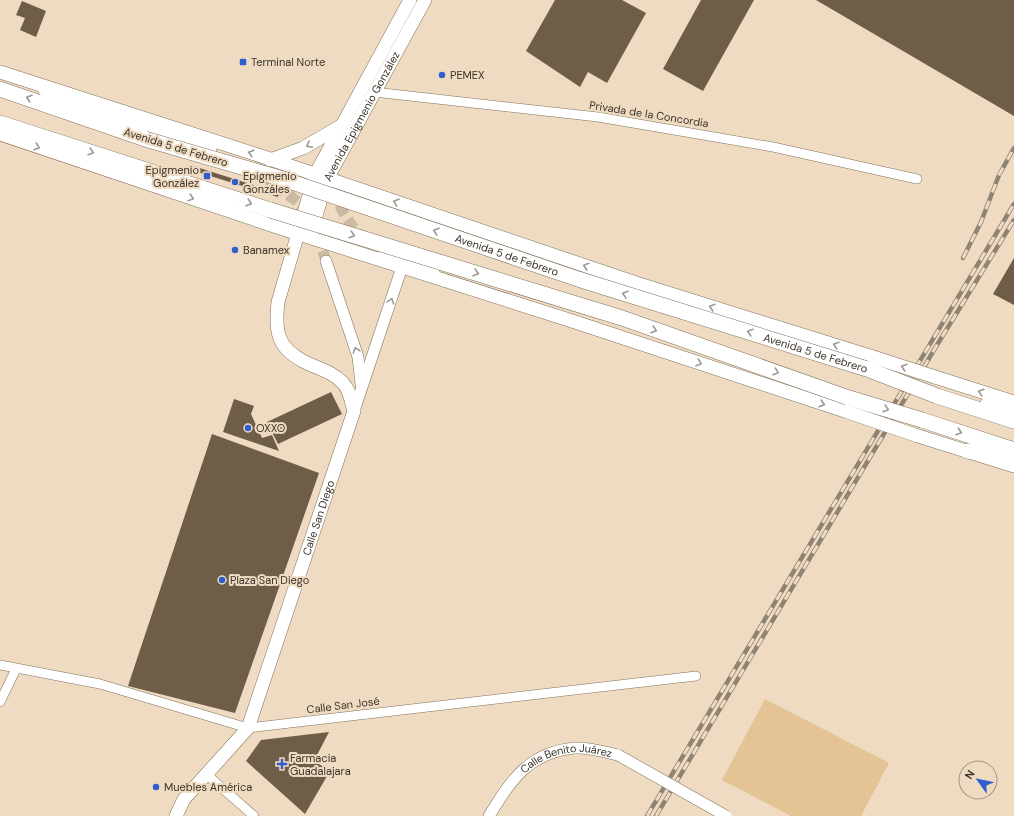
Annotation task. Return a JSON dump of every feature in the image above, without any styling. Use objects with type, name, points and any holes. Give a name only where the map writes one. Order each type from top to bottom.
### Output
[{"type":"highway","name":"Avenida 5 de Febrero","points":[[0,89],[145,139],[283,179],[578,279],[867,369],[937,396],[1014,421]]},
{"type":"highway","points":[[0,123],[132,164],[270,210],[622,318],[850,398],[1014,450]]},
{"type":"highway","points":[[959,403],[1014,408]]},
{"type":"highway","points":[[967,451],[1014,456]]},
{"type":"main road","name":"Avenida Epigmenio González","points":[[354,411],[344,383],[320,367],[303,361],[287,350],[280,339],[276,323],[278,302],[289,263],[304,235],[321,177],[410,0]]},
{"type":"main road","name":"Avenida Epigmenio González","points":[[330,160],[374,92],[425,0]]},
{"type":"main road","name":"Avenida 5 de Febrero","points":[[0,72],[270,160],[636,283],[1014,402]]},
{"type":"main road","points":[[270,160],[303,148],[345,128]]},
{"type":"main road","points":[[0,134],[402,268],[569,320],[915,435],[1014,466]]},
{"type":"main road","name":"Calle San Diego","points":[[176,816],[184,799],[248,728],[354,411]]},
{"type":"street","points":[[345,128],[418,0]]},
{"type":"street","points":[[20,79],[65,101],[211,149]]},
{"type":"street","name":"Privada de la Concordia","points":[[374,92],[605,118],[773,147],[917,179]]},
{"type":"street","points":[[384,253],[569,320]]},
{"type":"street","points":[[326,261],[358,357],[362,388]]},
{"type":"street","name":"Calle San Diego","points":[[354,411],[402,268]]},
{"type":"street","name":"Calle San José","points":[[0,665],[100,684],[248,728],[696,676]]},
{"type":"street","points":[[0,702],[16,669]]},
{"type":"street","name":"Calle Benito Juárez","points":[[489,816],[514,778],[531,762],[552,753],[576,748],[597,750],[618,755],[726,816]]},
{"type":"street","points":[[206,774],[254,816]]},
{"type":"shaded area","points":[[765,699],[889,763],[861,816],[791,816],[722,780]]},
{"type":"building","points":[[555,0],[622,0],[646,13],[607,83],[588,72],[580,87],[526,51]]},
{"type":"building","points":[[701,0],[754,0],[703,91],[663,69]]},
{"type":"building","points":[[816,0],[1014,0],[1014,116]]},
{"type":"building","points":[[22,1],[46,11],[36,37],[20,30],[25,18],[16,15]]},
{"type":"building","name":"Epigmenio Gonzáles","points":[[193,166],[279,193],[278,197],[191,170]]},
{"type":"building","points":[[1014,258],[1014,305],[993,294]]},
{"type":"building","points":[[331,392],[342,414],[278,444],[267,422]]},
{"type":"building","points":[[234,399],[254,406],[251,414],[262,438],[272,435],[279,451],[223,432]]},
{"type":"building","name":"Plaza San Diego","points":[[212,434],[319,473],[235,713],[128,686]]},
{"type":"building","points":[[329,732],[314,761],[330,771],[305,814],[246,761],[261,740]]},
{"type":"tunnel","points":[[333,173],[334,190],[342,209],[352,226],[364,238]]},
{"type":"tunnel","points":[[262,175],[298,202],[308,217]]},
{"type":"tunnel","points":[[318,235],[326,261]]},
{"type":"railway","points":[[963,258],[981,222],[999,175],[1014,148]]},
{"type":"railway","points":[[647,816],[1014,204]]},
{"type":"railway","points":[[656,816],[937,345],[1014,220]]},
{"type":"place","name":"Terminal Norte","points":[[243,62]]},
{"type":"place","name":"PEMEX","points":[[442,75]]},
{"type":"place","name":"Epigmenio González","points":[[207,176]]},
{"type":"place","name":"Epigmenio Gonzáles","points":[[235,182]]},
{"type":"place","name":"Banamex","points":[[235,250]]},
{"type":"place","name":"OXXO","points":[[248,428]]},
{"type":"place","name":"Plaza San Diego","points":[[222,580]]},
{"type":"place","name":"Farmacia Guadalajara","points":[[282,764]]},
{"type":"place","name":"Muebles América","points":[[156,787]]}]
